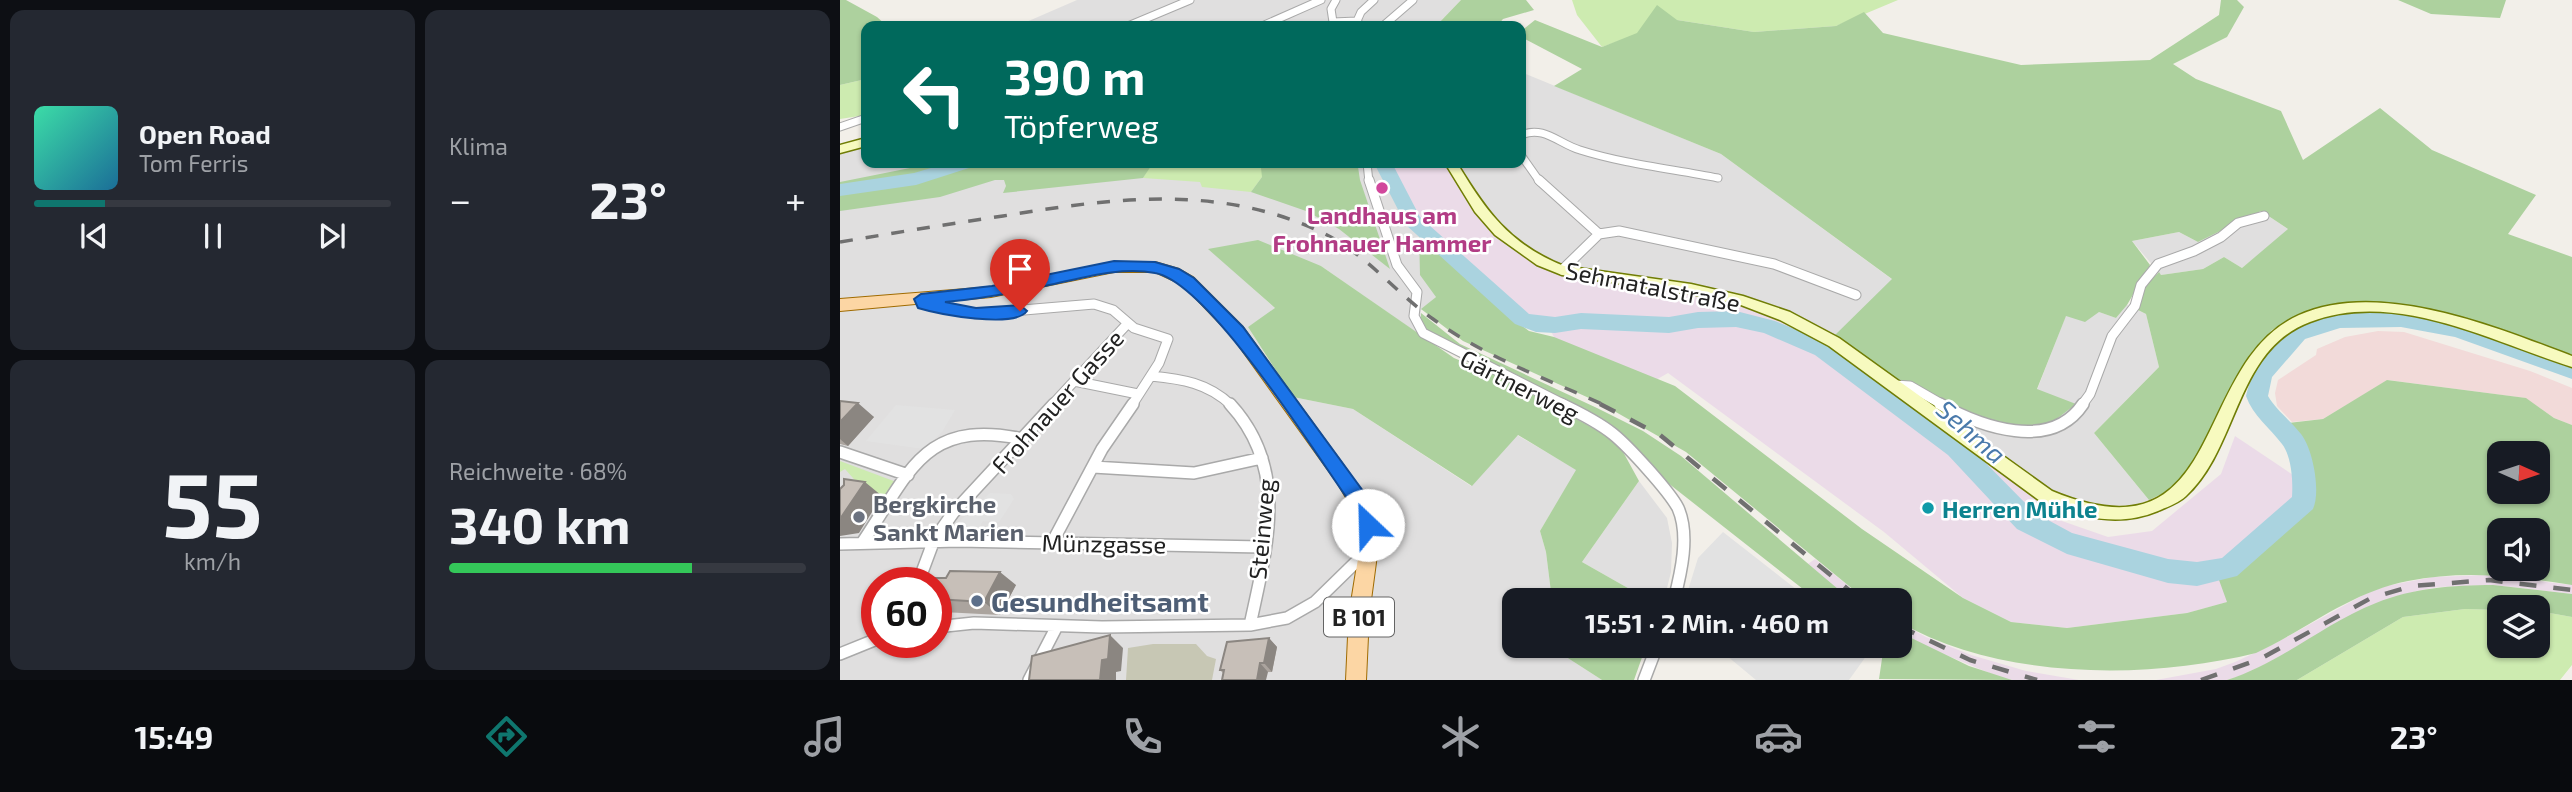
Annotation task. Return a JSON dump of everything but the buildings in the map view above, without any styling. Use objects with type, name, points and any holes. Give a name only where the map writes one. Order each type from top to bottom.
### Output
[{"type":"main road","points":[[840,149],[861,143]]},
{"type":"main road","name":"Sehmatalstraße","points":[[1454,168],[1479,209],[1499,232],[1526,253],[1562,270],[1691,289],[1744,301],[1785,316],[1834,342],[2046,496],[2076,509],[2109,515],[2144,511],[2179,492],[2202,465],[2248,368],[2275,336],[2304,318],[2344,308],[2393,309],[2454,321],[2512,338],[2572,362]]},
{"type":"main road","name":"B 101","points":[[840,305],[992,292],[1114,267],[1144,266],[1174,273],[1195,287],[1237,331],[1345,479],[1365,513],[1370,540],[1359,615],[1356,680]]},
{"type":"street","points":[[1139,21],[1190,0]]},
{"type":"street","points":[[1273,21],[1321,0]]},
{"type":"street","points":[[1333,21],[1331,9],[1336,0]]},
{"type":"street","points":[[1359,21],[1361,12],[1374,0]]},
{"type":"street","points":[[1389,21],[1413,0]]},
{"type":"street","points":[[1143,21],[1146,18]]},
{"type":"street","points":[[840,127],[861,120]]},
{"type":"street","points":[[1526,133],[1532,130],[1547,134],[1579,150],[1718,178]]},
{"type":"street","points":[[1526,162],[1543,186],[1565,208],[1599,234]]},
{"type":"street","name":"Gärtnerweg","points":[[1367,168],[1367,178],[1400,272],[1415,287],[1419,296],[1414,316],[1423,333],[1566,406],[1613,434],[1657,481],[1678,509],[1682,534],[1682,569],[1677,588]]},
{"type":"street","points":[[1895,385],[1910,386],[1963,417],[1991,427],[2028,431],[2054,428],[2075,416],[2090,394],[2112,336],[2135,306],[2141,285],[2158,264],[2194,251],[2238,223],[2264,216]]},
{"type":"street","points":[[1562,270],[1599,234],[1619,231],[1774,264],[1856,295]]},
{"type":"street","points":[[921,299],[923,304],[976,314],[1094,304],[1113,310],[1131,326],[1168,339],[1167,347],[1151,376],[1093,467],[1053,541]]},
{"type":"street","name":"Frohnauer Gasse","points":[[924,567],[934,540],[953,513],[1074,382],[1131,326]]},
{"type":"street","name":"Steinweg","points":[[1151,376],[1185,380],[1208,387],[1223,397],[1253,436],[1262,458],[1269,491],[1250,625]]},
{"type":"street","points":[[1074,382],[1138,394]]},
{"type":"street","points":[[862,544],[908,475],[946,440],[987,433],[1023,439]]},
{"type":"street","points":[[840,452],[908,475]]},
{"type":"street","points":[[1093,467],[1194,473],[1262,458]]},
{"type":"street","name":"Münzgasse","points":[[840,544],[934,540],[1262,547]]},
{"type":"street","points":[[952,626],[1001,622],[1057,626],[1250,625],[1287,618],[1315,602],[1356,562],[1368,554]]},
{"type":"street","points":[[1029,680],[1057,626]]},
{"type":"street","points":[[840,654],[861,645]]},
{"type":"street","points":[[1644,680],[1652,658]]},
{"type":"shaded area","points":[[1077,0],[1461,0],[1441,21],[1029,21]]},
{"type":"shaded area","points":[[1526,74],[1721,154],[1893,280],[1835,336],[1684,292],[1589,280],[1529,262],[1507,246],[1484,223],[1447,168],[1526,168]]},
{"type":"shaded area","points":[[861,147],[861,168],[1394,168],[1422,221],[1419,232],[1436,297],[1421,310],[1420,335],[1321,266],[1209,249],[1276,309],[1248,327],[1293,397],[1353,409],[1471,486],[1517,435],[1577,470],[1540,531],[1550,588],[1502,588],[1502,658],[1568,658],[1602,680],[840,680],[840,153]]},
{"type":"shaded area","points":[[1394,168],[1447,168],[1484,223],[1507,246],[1541,267],[1589,280],[1684,292],[1747,306],[1813,334],[1916,403],[2062,521],[2108,537],[2152,531],[2221,474],[2235,436],[2305,483],[2304,502],[2228,602],[2187,613],[2067,628],[2011,622],[1963,598],[1884,532],[1668,373],[1640,389],[1588,379],[1554,337],[1544,319],[1526,316],[1496,292],[1422,221]]},
{"type":"shaded area","points":[[2261,211],[2289,230],[2242,268],[2224,257],[2203,269],[2161,275],[2132,241],[2179,232],[2198,242]]},
{"type":"shaded area","points":[[2127,305],[2146,314],[2159,367],[2094,433],[2149,500],[2136,505],[2097,506],[2073,500],[2046,488],[1896,380],[1913,384],[2037,390],[2066,315],[2099,312],[2116,318]]},
{"type":"shaded area","points":[[2378,331],[2404,332],[2530,371],[2572,388],[2572,425],[2554,418],[2525,398],[2388,380],[2323,419],[2292,422],[2277,406],[2275,393],[2278,380],[2316,355],[2317,349],[2345,337]]},
{"type":"shaded area","points":[[896,405],[955,410],[942,432],[924,449],[866,441]]},
{"type":"shaded area","points":[[1639,481],[1667,518],[1672,543],[1671,572],[1667,588],[1628,588],[1582,562]]},
{"type":"shaded area","points":[[990,493],[1011,494],[1014,499],[999,522],[983,521],[976,533],[947,533]]},
{"type":"shaded area","points":[[1723,532],[1795,588],[1689,588],[1698,558]]},
{"type":"shaded area","points":[[1815,559],[1851,588],[1837,588],[1808,564]]},
{"type":"shaded area","points":[[2487,575],[2487,581],[2538,581],[2572,585],[2572,594],[2493,585],[2439,587],[2416,591],[2243,675],[2227,680],[2156,680],[2216,669],[2235,662],[2274,644],[2365,594],[2386,586],[2433,577]]},
{"type":"shaded area","points":[[1912,629],[1971,655],[2026,671],[2079,680],[2012,680],[1912,639]]},
{"type":"shaded area","points":[[1153,644],[1196,644],[1207,656],[1216,659],[1212,680],[1126,680],[1128,648]]},
{"type":"shaded area","points":[[1729,658],[1865,658],[1849,680],[1756,680]]},
{"type":"green space","points":[[840,0],[846,0],[881,21],[861,21],[861,80],[840,85]]},
{"type":"green space","points":[[1461,0],[1526,0],[1534,10],[1501,21],[1441,21]]},
{"type":"green space","points":[[1572,0],[1898,0],[1836,26],[1754,32],[1677,20],[1602,47],[1577,15]]},
{"type":"green space","points":[[2221,0],[2237,0],[2244,7],[2227,37],[2173,64],[2196,79],[2281,111],[2303,160],[2380,108],[2432,150],[2536,195],[2508,234],[2572,257],[2572,359],[2391,306],[2338,304],[2309,311],[2272,330],[2243,365],[2212,435],[2191,467],[2172,489],[2149,500],[2094,433],[2159,367],[2146,314],[2138,310],[2145,286],[2159,272],[2161,275],[2203,269],[2224,257],[2242,268],[2288,229],[2261,211],[2198,242],[2179,232],[2132,241],[2150,265],[2127,305],[2116,318],[2099,312],[2085,322],[2066,316],[2037,389],[2076,404],[2054,421],[2029,427],[1990,424],[1913,384],[1896,380],[1834,336],[1892,279],[1721,154],[1554,86],[1582,69],[1526,40],[1526,27],[1535,20],[1602,47],[1637,33],[1657,5],[1677,20],[1754,32],[1836,26],[1864,12],[1883,33],[2021,65],[2150,60],[2219,15]]},
{"type":"green space","points":[[2398,0],[2506,0],[2500,18],[2431,14]]},
{"type":"green space","points":[[861,80],[861,116],[840,119],[840,85]]},
{"type":"green space","points":[[910,168],[1150,168],[1143,178],[1003,193],[1006,186],[1004,180],[995,180],[940,197],[840,211],[840,182]]},
{"type":"green space","points":[[1149,168],[1262,168],[1262,177],[1251,192],[1202,187],[1200,182],[1143,178]]},
{"type":"green space","points":[[1261,168],[1358,168],[1390,269],[1339,229],[1306,211],[1251,192],[1262,177]]},
{"type":"green space","points":[[1422,221],[1453,265],[1490,294],[1512,318],[1529,331],[1554,337],[1675,386],[1862,529],[1963,598],[2011,622],[2067,628],[2187,613],[2227,602],[2215,569],[2298,510],[2304,502],[2304,480],[2297,451],[2280,424],[2323,419],[2387,380],[2526,398],[2554,418],[2572,425],[2572,585],[2545,581],[2550,581],[2550,518],[2487,518],[2487,576],[2429,578],[2387,586],[2348,602],[2256,653],[2168,668],[2122,670],[2074,669],[1982,655],[1939,641],[1912,628],[1912,588],[1851,588],[1686,452],[1600,403],[1463,341],[1421,309],[1436,297],[1420,275],[1419,232]]},
{"type":"green space","points":[[1258,240],[1321,266],[1454,358],[1506,380],[1611,438],[1622,450],[1639,481],[1582,562],[1628,588],[1550,588],[1540,531],[1576,470],[1518,435],[1472,486],[1353,409],[1293,397],[1248,327],[1275,308],[1208,249]]},
{"type":"green space","points":[[1421,313],[1460,344],[1643,431],[1681,456],[1837,588],[1802,588],[1659,476],[1616,430],[1521,377],[1421,327]]},
{"type":"green space","points":[[840,461],[899,483],[888,497],[867,494],[845,469],[840,472]]},
{"type":"green space","points":[[2493,585],[2572,594],[2572,617],[2550,613],[2550,595],[2487,595],[2487,610],[2465,609],[2403,617],[2297,680],[2227,680],[2266,664],[2376,603],[2433,588]]},
{"type":"green space","points":[[2465,609],[2487,610],[2487,658],[2550,658],[2550,613],[2572,617],[2572,665],[2560,680],[2297,680],[2403,617]]},
{"type":"green space","points":[[1912,638],[1969,666],[2012,680],[1879,679],[1882,658],[1912,658]]},
{"type":"green space","points":[[1568,658],[1642,658],[1634,680],[1602,680]]},
{"type":"waterway","name":"Sehma","points":[[840,190],[916,179],[950,168]]},
{"type":"waterway","name":"Sehma","points":[[1386,168],[1413,221],[1522,319],[1536,324],[1555,325],[1581,321],[1669,325],[1698,320],[1736,319],[1768,326],[1822,349],[1956,448],[2026,521],[2067,543],[2168,571],[2197,574],[2228,568],[2304,502],[2305,483],[2295,443],[2260,404],[2257,396],[2262,374],[2298,333],[2340,320],[2401,319],[2457,330],[2572,371]]},
{"type":"railway","points":[[840,242],[1126,200],[1207,201],[1247,207],[1286,218],[1325,234],[1354,252],[1419,309],[1453,333],[1517,366],[1604,405]]},
{"type":"railway","points":[[1600,404],[1660,435],[1846,588]]},
{"type":"railway","points":[[2201,680],[2260,659],[2371,598],[2412,586],[2489,580],[2572,590]]},
{"type":"railway","points":[[1912,632],[1970,660],[2037,680]]},
{"type":"place","name":"Landhaus am Frohnauer Hammer","points":[[1382,188]]},
{"type":"place","name":"Herren Mühle","points":[[1928,508]]},
{"type":"place","name":"Bergkirche Sankt Marien","points":[[859,517]]},
{"type":"place","name":"Gesundheitsamt","points":[[977,601]]},
{"type":"route","points":[[1020,311],[976,314],[923,304],[921,299],[992,292],[1114,267],[1155,267],[1188,281],[1237,331],[1345,479],[1365,513],[1368,525]]}]
